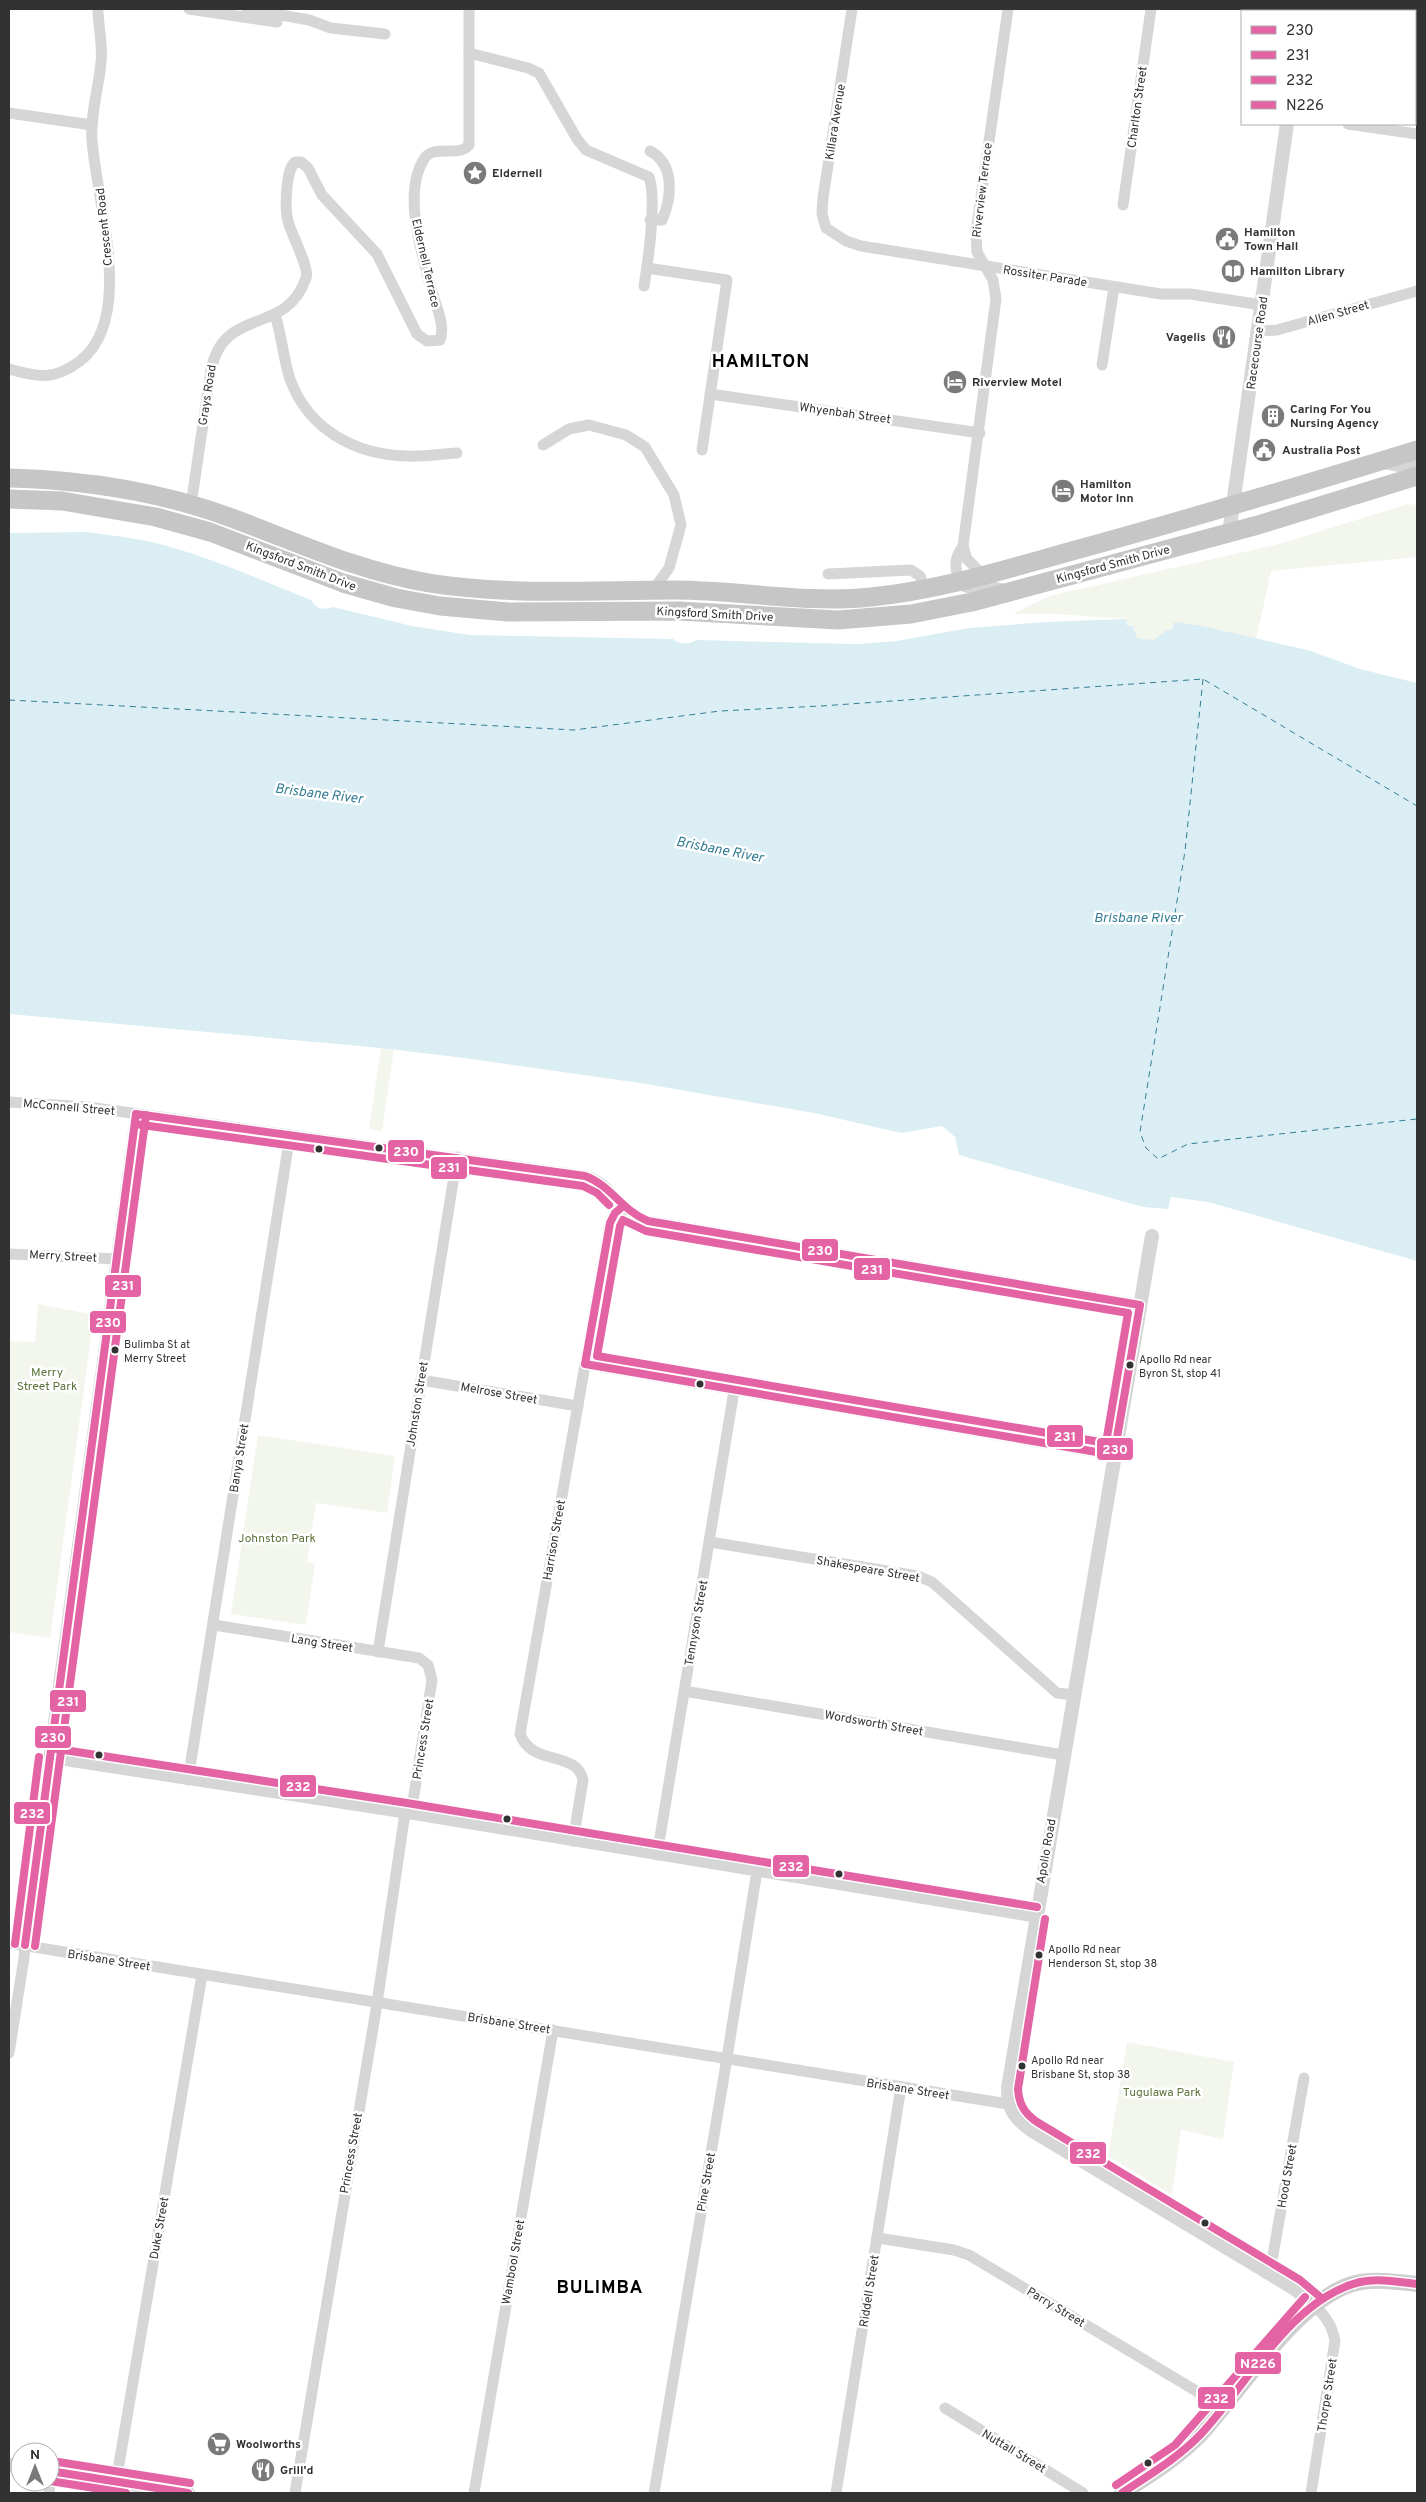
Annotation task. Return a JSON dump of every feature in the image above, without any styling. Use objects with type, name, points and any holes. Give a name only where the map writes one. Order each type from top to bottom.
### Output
[{"type":"highway","name":"Kingsford Smith Drive","points":[[9,478],[100,484],[148,493],[230,518],[338,560],[426,582],[522,592],[678,590],[822,600],[867,598],[925,590],[1233,507],[1417,450]]},
{"type":"highway","name":"Kingsford Smith Drive","points":[[9,499],[71,502],[156,517],[217,535],[322,577],[368,591],[417,602],[470,610],[535,612],[686,611],[838,620],[886,617],[929,611],[1012,592],[1229,533],[1417,476]]},
{"type":"main road","points":[[1122,2493],[1182,2453],[1313,2304],[1338,2289],[1359,2282],[1386,2280],[1417,2284]]},
{"type":"street","name":"Crescent Road","points":[[9,369],[45,377],[67,371],[92,350],[104,325],[109,283],[108,244],[94,156],[92,125],[102,61],[98,9]]},
{"type":"street","points":[[189,9],[291,24]]},
{"type":"street","points":[[247,9],[309,20],[331,28],[385,34]]},
{"type":"street","name":"Eldernell Terrace","points":[[298,162],[308,168],[322,195],[377,254],[417,334],[427,341],[437,341],[441,336],[441,326],[416,222],[416,189],[421,165],[428,154],[437,150],[460,150],[468,145],[469,9]]},
{"type":"street","name":"Killara Avenue","points":[[830,232],[823,219],[823,198],[852,9]]},
{"type":"street","name":"Riverview Terrace","points":[[960,581],[956,559],[963,546],[980,433],[996,299],[993,280],[977,252],[976,227],[1008,9]]},
{"type":"street","name":"Charlton Street","points":[[1123,205],[1151,9]]},
{"type":"street","points":[[469,53],[528,68],[541,74],[575,135],[586,150],[649,177],[650,220],[644,286]]},
{"type":"street","points":[[9,113],[92,125]]},
{"type":"street","name":"Racecourse Road","points":[[1229,533],[1288,125]]},
{"type":"street","points":[[1355,125],[1417,134]]},
{"type":"street","points":[[650,151],[662,158],[669,193],[667,209],[662,220],[650,220]]},
{"type":"street","name":"Grays Road","points":[[192,505],[210,370],[215,352],[229,334],[275,315],[291,305],[307,277],[306,268],[292,236],[286,211],[288,180],[292,164],[298,162]]},
{"type":"street","name":"Rossiter Parade","points":[[830,232],[846,241],[862,246],[1114,286],[1262,305]]},
{"type":"street","points":[[647,268],[727,280],[702,450]]},
{"type":"street","points":[[1102,365],[1114,286]]},
{"type":"street","name":"Allen Street","points":[[1259,331],[1277,330],[1417,291]]},
{"type":"street","points":[[275,315],[288,372],[294,388],[309,413],[324,428],[356,446],[393,455],[411,456],[457,453]]},
{"type":"street","name":"Whyenbah Street","points":[[710,394],[980,433]]},
{"type":"street","points":[[543,445],[563,432],[587,425],[615,431],[642,443],[671,490],[680,512],[680,533],[669,568],[653,590]]},
{"type":"street","points":[[1378,462],[1400,467],[1417,464]]},
{"type":"street","points":[[963,546],[967,559],[983,575]]},
{"type":"street","points":[[669,568],[678,590]]},
{"type":"street","points":[[828,574],[911,570],[920,576],[925,590]]},
{"type":"street","points":[[960,581],[973,590],[990,586],[1012,592]]},
{"type":"street","name":"McConnell Street","points":[[9,1102],[57,1104],[136,1114],[457,1157],[594,1178],[602,1182],[622,1207]]},
{"type":"street","points":[[9,2053],[21,1980],[48,1758],[136,1114]]},
{"type":"street","name":"Banya Street","points":[[188,1780],[290,1136]]},
{"type":"street","name":"Johnston Street","points":[[378,1652],[457,1157]]},
{"type":"street","points":[[622,1207],[632,1216],[648,1221],[1140,1305]]},
{"type":"street","name":"Harrison Street","points":[[573,1841],[583,1780],[582,1774],[573,1764],[530,1750],[524,1744],[520,1734],[610,1223],[615,1213],[622,1207]]},
{"type":"street","name":"Apollo Road","points":[[1008,2104],[1008,2088],[1035,1917],[1152,1236]]},
{"type":"street","name":"Merry Street","points":[[9,1254],[117,1259]]},
{"type":"street","points":[[585,1364],[1114,1455]]},
{"type":"street","name":"Melrose Street","points":[[421,1380],[578,1406]]},
{"type":"street","name":"Tennyson Street","points":[[657,1855],[734,1391]]},
{"type":"street","name":"Shakespeare Street","points":[[710,1542],[918,1576],[932,1582],[1057,1693],[1074,1695]]},
{"type":"street","name":"Lang Street","points":[[214,1625],[419,1658],[428,1665]]},
{"type":"street","name":"Princess Street","points":[[295,2493],[432,1680],[428,1665]]},
{"type":"street","name":"Wordsworth Street","points":[[684,1691],[1063,1755]]},
{"type":"street","points":[[48,1758],[408,1814],[1035,1917]]},
{"type":"street","name":"Pine Street","points":[[654,2493],[756,1871]]},
{"type":"street","name":"Brisbane Street","points":[[9,1943],[1008,2104]]},
{"type":"street","name":"Duke Street","points":[[116,2482],[202,1975]]},
{"type":"street","name":"Wambool Street","points":[[474,2493],[553,2030]]},
{"type":"street","name":"Hood Street","points":[[1265,2273],[1274,2256],[1304,2078]]},
{"type":"street","name":"Riddell Street","points":[[836,2493],[901,2088]]},
{"type":"street","points":[[1008,2104],[1019,2122],[1031,2130],[1265,2273],[1295,2289],[1313,2304]]},
{"type":"street","name":"Parry Street","points":[[878,2238],[954,2250],[969,2255],[1223,2407]]},
{"type":"street","name":"Thorpe Street","points":[[1311,2493],[1335,2341],[1327,2318],[1313,2304]]},
{"type":"street","name":"Nuttall Street","points":[[945,2408],[1083,2493]]},
{"type":"street","points":[[60,2473],[188,2493]]},
{"type":"green space","points":[[1408,504],[1417,505],[1417,557],[1271,571],[1256,640],[1226,631],[1174,623],[1172,630],[1167,630],[1153,640],[1137,638],[1133,626],[1127,626],[1126,619],[1056,614],[1013,614],[1049,596],[1279,544]]},
{"type":"green space","points":[[381,1048],[394,1050],[382,1131],[369,1129]]},
{"type":"green space","name":"Merry Street Park","points":[[38,1304],[94,1315],[50,1638],[9,1632],[9,1341],[35,1342]]},
{"type":"green space","name":"Johnston Park","points":[[258,1435],[395,1456],[387,1513],[316,1503],[307,1562],[315,1564],[306,1625],[231,1614]]},
{"type":"green space","name":"Tugulawa Park","points":[[1127,2042],[1234,2062],[1223,2139],[1181,2130],[1172,2195],[1108,2156]]},
{"type":"water","name":"Brisbane River","points":[[87,532],[153,542],[192,554],[311,600],[320,608],[333,607],[412,626],[469,635],[673,639],[684,643],[696,640],[858,644],[897,641],[969,628],[1046,622],[1126,619],[1127,626],[1133,626],[1137,638],[1153,640],[1167,630],[1172,630],[1174,622],[1203,626],[1311,651],[1360,669],[1417,683],[1417,1261],[1208,1202],[1171,1197],[1168,1209],[1143,1207],[959,1155],[955,1137],[942,1126],[901,1133],[814,1113],[640,1083],[464,1058],[381,1048],[9,1014],[9,533]]},
{"type":"ferry route","points":[[1203,679],[1185,851],[1140,1132],[1146,1148],[1158,1159],[1188,1144],[1417,1119]]},
{"type":"ferry route","points":[[9,700],[574,730],[720,711],[821,706],[1203,679],[1417,806]]},
{"type":"transit line","name":"230","points":[[136,1114],[585,1176],[602,1185],[631,1211],[648,1221],[1140,1305],[1114,1455],[585,1364],[610,1223],[615,1213],[622,1207]]},
{"type":"transit line","name":"230","points":[[25,1945],[136,1114]]},
{"type":"transit line","name":"231","points":[[35,1946],[146,1115]]},
{"type":"transit line","name":"231","points":[[135,1124],[583,1186],[597,1193],[609,1205]]},
{"type":"transit line","name":"231","points":[[623,1220],[646,1231],[1128,1313],[1106,1443],[597,1356],[620,1226],[623,1220]]},
{"type":"transit line","name":"232","points":[[51,1748],[407,1803],[1037,1907]]},
{"type":"transit line","name":"232","points":[[15,1944],[39,1757]]},
{"type":"transit line","name":"232","points":[[1045,1919],[1018,2089],[1021,2104],[1026,2112],[1037,2122],[1300,2280],[1319,2296]]},
{"type":"transit line","name":"N226","points":[[1122,2493],[1153,2473],[1192,2443],[1218,2414],[1272,2346],[1291,2325],[1313,2306],[1335,2291],[1360,2282],[1381,2280],[1417,2284]]},
{"type":"transit line","name":"232","points":[[1116,2485],[1175,2445],[1305,2297]]},
{"type":"transit line","name":"232","points":[[60,2462],[190,2483]]},
{"type":"transit line","name":"230","points":[[60,2473],[188,2493]]},
{"type":"transit line","name":"231","points":[[60,2483],[126,2493]]},
{"type":"place","name":"Eldernell","points":[[475,173]]},
{"type":"place","name":"Hamilton Town Hall","points":[[1227,239]]},
{"type":"place","name":"Hamilton Library","points":[[1233,271]]},
{"type":"place","name":"Vagelis","points":[[1224,337]]},
{"type":"place","name":"Riverview Motel","points":[[955,382]]},
{"type":"place","name":"Caring For You Nursing Agency","points":[[1273,416]]},
{"type":"place","name":"Australia Post","points":[[1264,450]]},
{"type":"place","name":"Hamilton Motor Inn","points":[[1063,491]]},
{"type":"place","name":"Bulimba St at Merry Street","points":[[115,1350]]},
{"type":"place","name":"Apollo Rd near Byron St, stop 41","points":[[1130,1365]]},
{"type":"place","name":"Apollo Rd near Henderson St, stop 38","points":[[1039,1955]]},
{"type":"place","name":"Apollo Rd near Brisbane St, stop 38","points":[[1022,2066]]},
{"type":"place","name":"Woolworths","points":[[219,2444]]},
{"type":"place","name":"Grill'd","points":[[263,2470]]},
{"type":"district","name":"HAMILTON","points":[[761,361]]},
{"type":"district","name":"BULIMBA","points":[[600,2287]]}]
